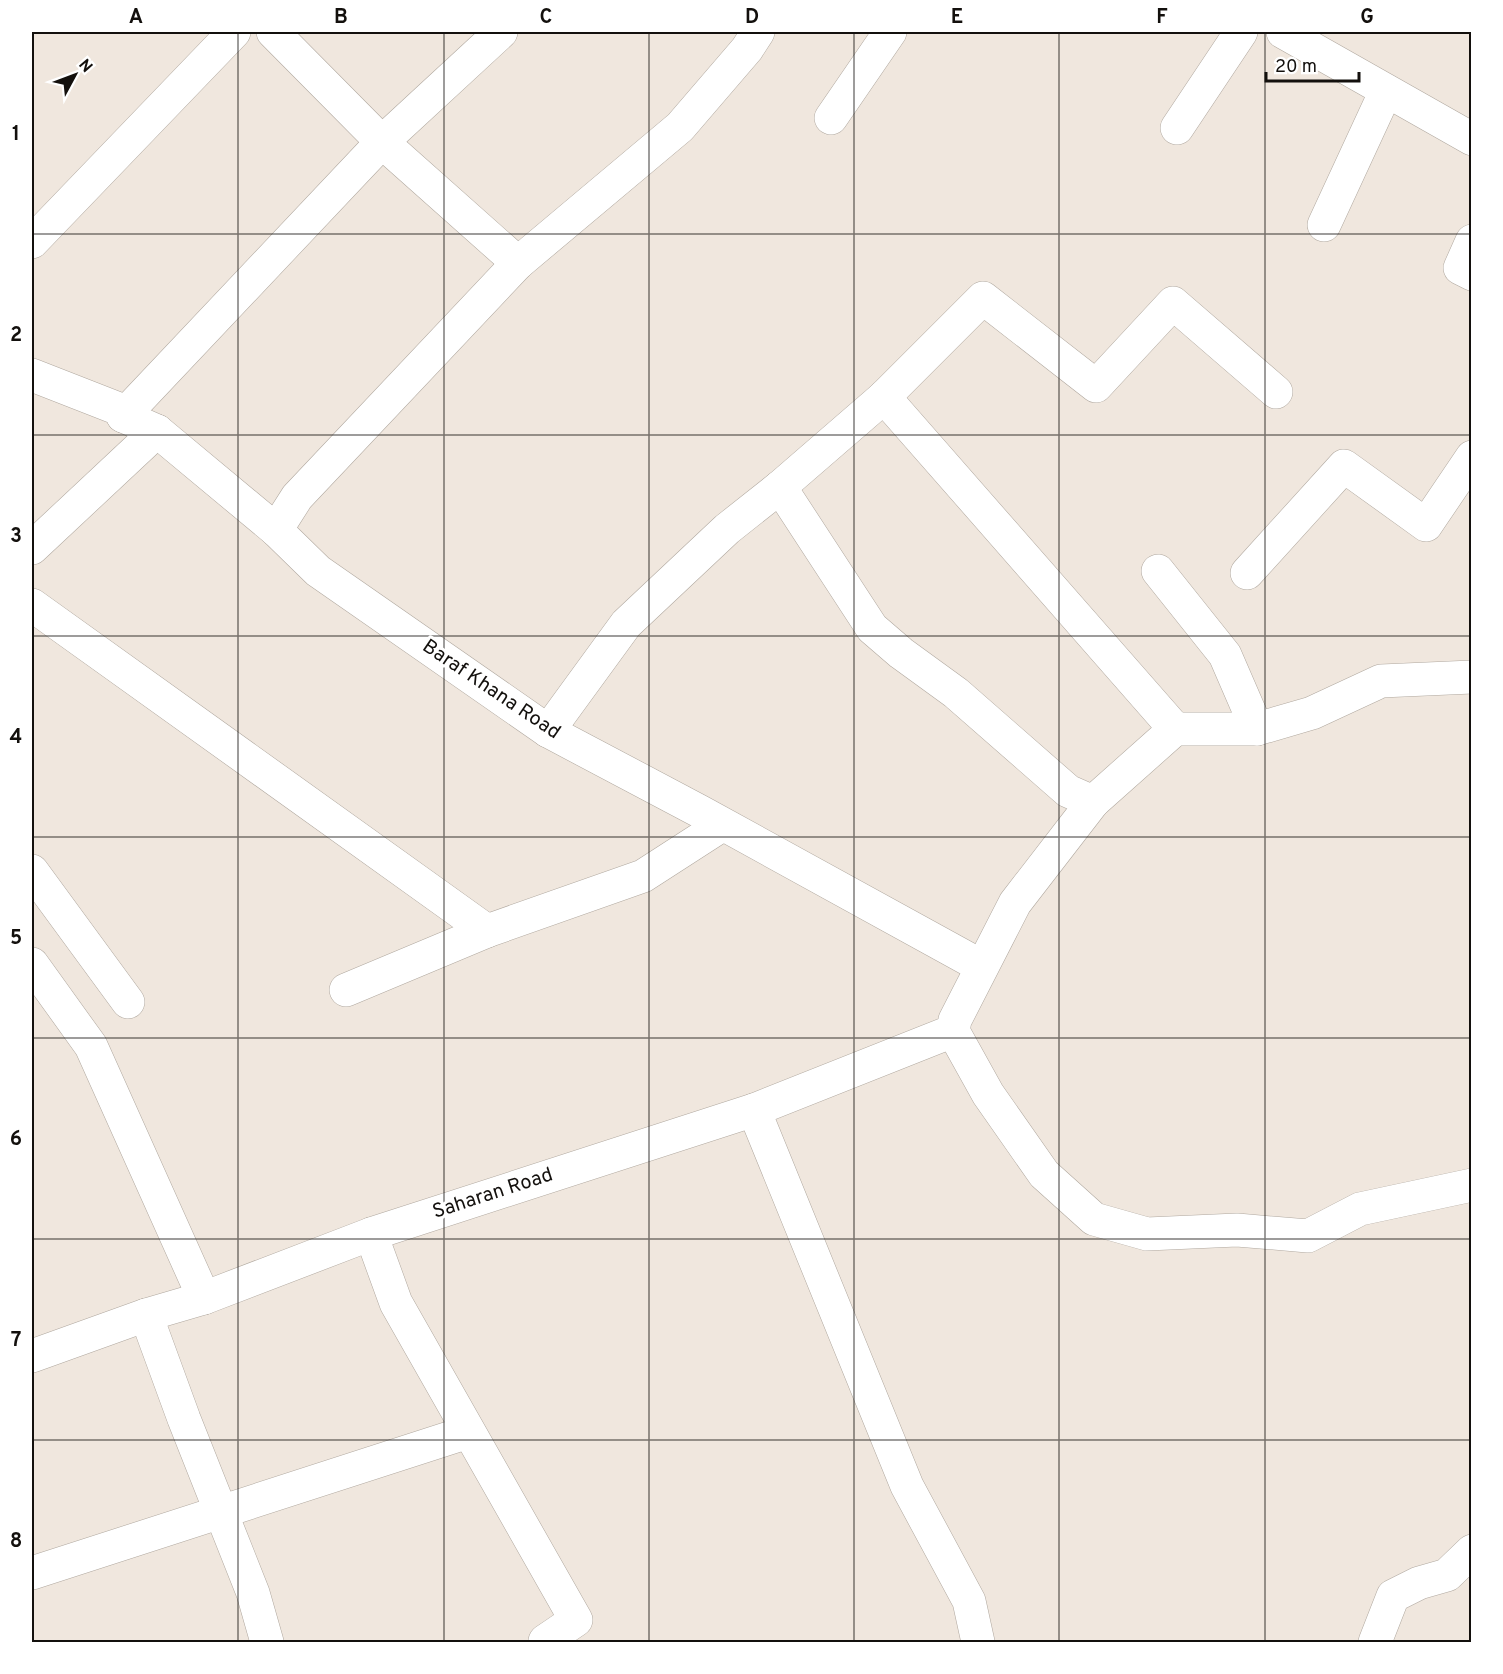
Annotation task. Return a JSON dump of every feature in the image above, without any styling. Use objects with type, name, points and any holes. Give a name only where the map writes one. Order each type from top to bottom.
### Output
[{"type":"street","points":[[32,242],[234,32]]},
{"type":"street","points":[[273,32],[382,142],[518,263]]},
{"type":"street","points":[[123,416],[382,142],[501,32]]},
{"type":"street","points":[[276,530],[297,497],[518,263],[680,127],[747,49],[758,32]]},
{"type":"street","points":[[831,118],[890,32]]},
{"type":"street","points":[[1177,128],[1240,32]]},
{"type":"street","points":[[1283,32],[1472,139]]},
{"type":"street","points":[[1324,225],[1386,91]]},
{"type":"street","points":[[1472,241],[1460,268],[1472,274]]},
{"type":"street","points":[[548,731],[626,624],[727,529],[780,487],[884,397],[983,298],[1096,386],[1173,303],[1276,392]]},
{"type":"street","name":"Baraf Khana Road","points":[[32,375],[119,409],[123,416],[157,431],[276,530],[318,571],[548,731],[981,966]]},
{"type":"street","points":[[884,397],[1175,729]]},
{"type":"street","points":[[32,548],[157,431]]},
{"type":"street","points":[[1248,573],[1344,466],[1426,525],[1472,457]]},
{"type":"street","points":[[780,487],[872,628],[901,653],[956,693],[1068,791],[1093,802]]},
{"type":"street","points":[[1158,571],[1225,655],[1257,729]]},
{"type":"street","points":[[32,605],[487,931]]},
{"type":"street","points":[[1472,677],[1381,681],[1312,713],[1257,729],[1175,729],[1093,802],[1015,903],[981,966],[955,1020],[953,1031],[988,1094],[1044,1174],[1094,1219],[1147,1234],[1237,1230],[1308,1236],[1360,1209],[1472,1185]]},
{"type":"street","points":[[346,990],[487,931],[643,876],[722,825]]},
{"type":"street","points":[[32,871],[128,1002]]},
{"type":"street","points":[[32,964],[91,1046],[204,1298]]},
{"type":"street","name":"Saharan Road","points":[[32,1356],[146,1315],[204,1298],[371,1234],[754,1110],[953,1031]]},
{"type":"street","points":[[754,1110],[907,1486],[969,1601],[978,1642]]},
{"type":"street","points":[[371,1234],[396,1303],[576,1620],[541,1642]]},
{"type":"street","points":[[146,1315],[184,1419],[253,1593],[267,1642]]},
{"type":"street","points":[[32,1573],[468,1432]]},
{"type":"street","points":[[1375,1642],[1393,1596],[1419,1583],[1447,1575],[1472,1551]]}]
